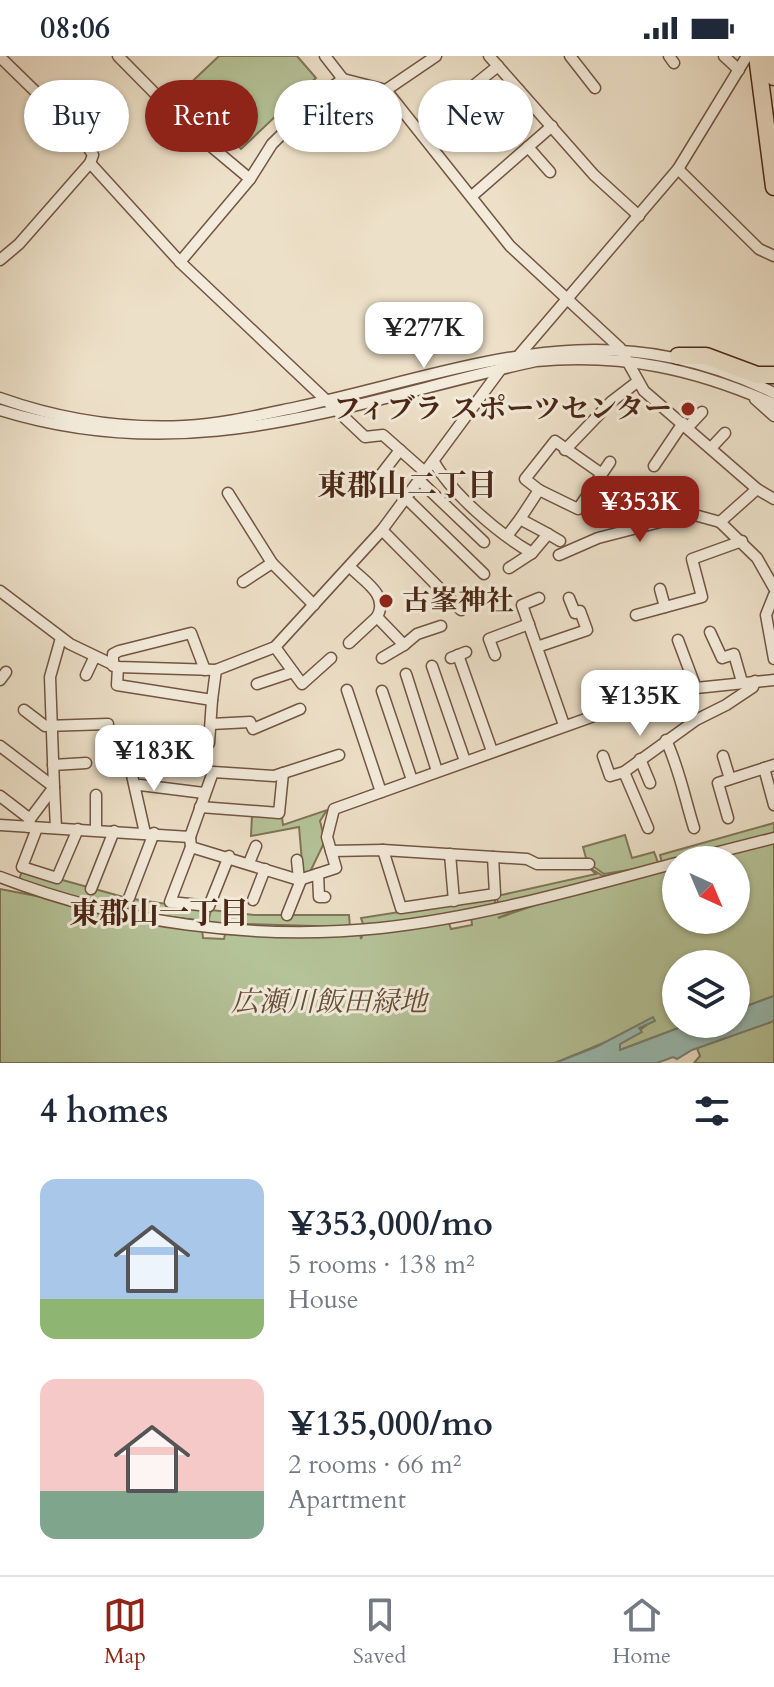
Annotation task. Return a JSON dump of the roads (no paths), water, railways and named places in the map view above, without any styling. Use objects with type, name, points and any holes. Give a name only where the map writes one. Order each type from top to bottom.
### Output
[{"type":"highway","points":[[757,56],[767,76]]},
{"type":"highway","points":[[771,56],[767,76],[774,187]]},
{"type":"highway","points":[[678,356],[706,356],[757,375],[774,375]]},
{"type":"street","points":[[118,56],[188,127],[250,179]]},
{"type":"street","points":[[325,56],[347,80]]},
{"type":"street","points":[[401,80],[436,56]]},
{"type":"street","points":[[489,56],[510,80]]},
{"type":"street","points":[[570,56],[595,88]]},
{"type":"street","points":[[724,56],[742,64],[753,74],[767,76]]},
{"type":"street","points":[[0,57],[81,136],[93,155],[90,163],[19,244],[0,260]]},
{"type":"street","points":[[520,354],[678,169],[742,64]]},
{"type":"street","points":[[481,80],[498,66]]},
{"type":"street","points":[[180,262],[250,179],[272,144],[325,92],[343,79]]},
{"type":"street","points":[[533,105],[594,175],[639,216]]},
{"type":"street","points":[[402,110],[510,246],[620,348],[637,382],[757,489],[774,499]]},
{"type":"street","points":[[533,143],[552,126]]},
{"type":"street","points":[[472,196],[522,152]]},
{"type":"street","points":[[532,152],[550,172]]},
{"type":"street","points":[[90,163],[180,262],[213,290],[276,357],[367,438],[383,435],[400,450],[484,542]]},
{"type":"street","points":[[678,169],[759,249],[774,256]]},
{"type":"street","points":[[0,398],[82,420],[126,426],[185,426],[237,420],[520,354],[577,348],[620,348],[678,356],[720,369],[774,393]]},
{"type":"street","points":[[0,410],[94,432],[186,435],[240,430],[501,369],[562,359],[627,359],[676,367],[774,404]]},
{"type":"street","points":[[0,591],[61,638],[94,658],[116,666],[210,670],[275,647],[351,568],[382,530],[501,369]]},
{"type":"street","points":[[565,450],[611,402],[637,382]]},
{"type":"street","points":[[744,391],[774,416]]},
{"type":"street","points":[[654,466],[686,425],[702,412]]},
{"type":"street","points":[[711,448],[725,433]]},
{"type":"street","points":[[602,474],[555,441],[525,479],[539,490],[578,509],[602,474],[610,462]]},
{"type":"street","points":[[378,482],[400,450]]},
{"type":"street","points":[[434,462],[443,477],[507,536],[532,553]]},
{"type":"street","points":[[720,522],[757,489]]},
{"type":"street","points":[[507,536],[539,490]]},
{"type":"street","points":[[228,493],[272,563],[314,605]]},
{"type":"street","points":[[407,499],[484,574]]},
{"type":"street","points":[[559,555],[598,538],[691,514],[720,522],[742,541],[767,571],[774,588]]},
{"type":"street","points":[[520,519],[560,541]]},
{"type":"street","points":[[382,530],[461,610]]},
{"type":"street","points":[[509,568],[532,553],[548,534]]},
{"type":"street","points":[[636,615],[702,597],[692,559],[742,541]]},
{"type":"street","points":[[243,582],[272,563]]},
{"type":"street","points":[[349,643],[377,617],[381,607],[380,596],[351,568]]},
{"type":"street","points":[[660,589],[665,607]]},
{"type":"street","points":[[774,595],[766,615],[774,659]]},
{"type":"street","points":[[539,598],[520,606],[564,725]]},
{"type":"street","points":[[537,647],[587,630],[580,611],[575,613],[569,598]]},
{"type":"street","points":[[377,617],[404,645]]},
{"type":"street","points":[[495,655],[489,639],[529,624]]},
{"type":"street","points":[[382,658],[417,634],[441,626]]},
{"type":"street","points":[[710,632],[722,658],[734,654],[742,682]]},
{"type":"street","points":[[144,740],[203,748],[209,743],[212,700],[210,670],[191,633],[113,654],[117,685],[212,700]]},
{"type":"street","points":[[56,828],[50,677],[61,638]]},
{"type":"street","points":[[678,640],[696,688]]},
{"type":"street","points":[[275,647],[302,684],[331,658]]},
{"type":"street","points":[[458,655],[492,751]]},
{"type":"street","points":[[86,675],[94,658]]},
{"type":"street","points":[[432,666],[465,761]]},
{"type":"street","points":[[257,684],[293,672]]},
{"type":"street","points":[[406,674],[437,771]]},
{"type":"street","points":[[0,825],[149,833],[191,842],[300,880],[336,868],[327,837],[333,810],[643,699],[696,688],[774,680]]},
{"type":"street","points":[[603,756],[606,777],[624,772],[666,740],[753,687],[755,681]]},
{"type":"street","points":[[347,690],[381,792]]},
{"type":"street","points":[[382,691],[412,780]]},
{"type":"street","points":[[211,724],[250,722],[253,729],[300,709]]},
{"type":"street","points":[[24,710],[45,726],[108,724]]},
{"type":"street","points":[[666,740],[683,778],[683,794],[694,828]]},
{"type":"street","points":[[0,746],[54,787]]},
{"type":"street","points":[[229,856],[209,906],[170,902],[213,772],[283,773],[339,755]]},
{"type":"street","points":[[723,756],[730,779]]},
{"type":"street","points":[[640,759],[650,783]]},
{"type":"street","points":[[129,762],[149,833],[129,898]]},
{"type":"street","points":[[53,765],[86,763]]},
{"type":"street","points":[[728,818],[718,783],[769,766],[774,805]]},
{"type":"street","points":[[624,772],[648,828]]},
{"type":"street","points":[[200,807],[279,813],[283,773]]},
{"type":"street","points":[[140,785],[204,793]]},
{"type":"street","points":[[54,787],[32,825],[22,867],[57,878],[78,829]]},
{"type":"street","points":[[96,795],[96,830]]},
{"type":"street","points":[[0,796],[32,825]]},
{"type":"street","points":[[91,889],[114,831]]},
{"type":"street","points":[[742,846],[774,838]]},
{"type":"street","points":[[249,863],[256,846]]},
{"type":"street","points":[[331,851],[383,850],[527,859],[537,864],[589,864]]},
{"type":"street","points":[[383,850],[401,908],[495,894],[493,857]]},
{"type":"street","points":[[450,854],[454,901]]},
{"type":"street","points":[[287,915],[300,880],[297,860]]},
{"type":"street","points":[[0,877],[55,897],[166,921],[252,930],[350,930],[432,921],[662,866]]},
{"type":"street","points":[[253,900],[265,869]]},
{"type":"street","points":[[318,874],[319,897],[325,897]]},
{"type":"water","points":[[774,996],[774,1021],[750,1029],[750,1005]]},
{"type":"water","points":[[653,1017],[655,1021],[639,1028],[642,1032],[620,1044],[620,1050],[662,1034],[662,1038],[726,1038],[677,1059],[673,1057],[657,1063],[555,1063],[596,1047]]},
{"type":"place","name":"フィブラ スポーツセンター","points":[[688,409]]},
{"type":"place","name":"古峯神社","points":[[386,601]]},
{"type":"district","name":"東郡山二丁目","points":[[407,485]]},
{"type":"district","name":"東郡山一丁目","points":[[159,913]]},
{"type":"park label","name":"広瀬川飯田緑地","points":[[329,1002]]}]
